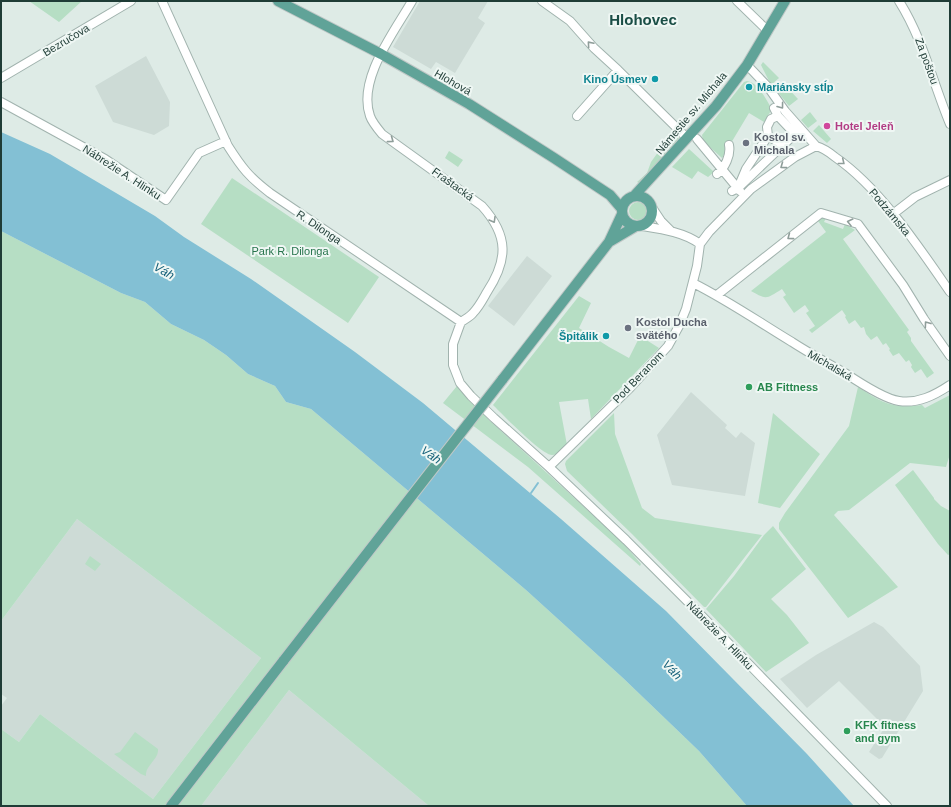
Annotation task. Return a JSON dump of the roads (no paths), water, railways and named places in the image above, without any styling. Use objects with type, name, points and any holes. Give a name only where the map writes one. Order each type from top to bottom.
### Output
[{"type":"main road","name":"Hlohová","points":[[278,1],[381,54],[489,117],[610,195],[622,212]]},
{"type":"main road","name":"Námestie sv. Michala","points":[[631,197],[692,138],[748,65],[785,1]]},
{"type":"main road","points":[[609,242],[649,221],[652,217],[650,188],[653,176]]},
{"type":"main road","name":"Hlohová","points":[[610,195],[631,197]]},
{"type":"main road","points":[[171,806],[609,242],[622,212],[623,204],[631,197],[643,196],[651,205]]},
{"type":"main road","points":[[622,212],[628,223],[639,226]]},
{"type":"street","name":"Bezručova","points":[[1,78],[131,1]]},
{"type":"street","name":"R. Dilonga","points":[[162,1],[226,141],[241,167],[253,180],[461,322]]},
{"type":"street","name":"Fraštacká","points":[[412,1],[375,66],[369,86],[368,110],[373,122],[382,134],[482,206],[494,220],[500,235],[503,250],[496,278],[474,313],[461,322]]},
{"type":"street","points":[[542,1],[570,22],[594,48],[692,138]]},
{"type":"street","points":[[736,1],[765,35]]},
{"type":"street","name":"Za poštou","points":[[899,1],[921,43],[950,124]]},
{"type":"street","points":[[639,226],[672,232],[694,239],[700,244],[709,232],[751,190],[795,157],[816,146],[785,111],[768,87],[748,65]]},
{"type":"street","points":[[577,116],[618,70]]},
{"type":"street","name":"Nábrežie A. Hlinku","points":[[1,102],[105,159],[166,200],[199,153],[226,141]]},
{"type":"street","points":[[772,115],[796,134],[782,145],[737,190],[746,169],[768,136],[767,127],[772,115]]},
{"type":"street","points":[[768,136],[782,145]]},
{"type":"street","name":"Námestie sv. Michala","points":[[692,138],[737,190]]},
{"type":"street","points":[[720,172],[731,151],[729,145]]},
{"type":"street","name":"Podzámska","points":[[816,146],[821,147],[842,162],[864,182],[893,214],[950,292]]},
{"type":"street","points":[[746,169],[755,172]]},
{"type":"street","points":[[893,214],[915,197],[950,180]]},
{"type":"street","points":[[651,205],[661,221],[672,232]]},
{"type":"street","points":[[717,295],[821,213],[858,224],[903,285],[924,319],[950,356]]},
{"type":"street","name":"Pod Beranom","points":[[549,467],[630,388],[661,355],[679,326],[686,309],[693,283],[700,244]]},
{"type":"street","name":"Michalská","points":[[693,283],[717,295],[810,353],[897,401],[906,402],[921,400],[932,396],[950,385]]},
{"type":"street","name":"Nábrežie A. Hlinku","points":[[461,322],[453,344],[453,365],[460,383],[471,396],[549,467],[680,594],[887,806]]},
{"type":"water","name":"Váh","points":[[1,132],[50,154],[155,216],[184,237],[251,279],[355,352],[423,403],[561,519],[666,611],[807,754],[854,806],[747,806],[699,751],[623,678],[526,590],[311,409],[286,402],[275,386],[248,374],[226,355],[204,340],[171,324],[145,302],[121,293],[1,231]]},
{"type":"waterway","points":[[531,493],[538,483]]},
{"type":"place","name":"Kino Úsmev","points":[[655,79]]},
{"type":"place","name":"Mariánsky stĺp","points":[[749,87]]},
{"type":"place","name":"Hotel Jeleň","points":[[827,126]]},
{"type":"place","name":"Kostol sv. Michala","points":[[746,143]]},
{"type":"place","name":"Kostol Ducha svätého","points":[[628,328]]},
{"type":"place","name":"Špitálik","points":[[606,336]]},
{"type":"place","name":"AB Fittness","points":[[749,387]]},
{"type":"place","name":"KFK fitness and gym","points":[[847,731]]},
{"type":"district","name":"Hlohovec","points":[[643,20]]},
{"type":"park label","name":"Park R. Dilonga","points":[[290,251]]}]
